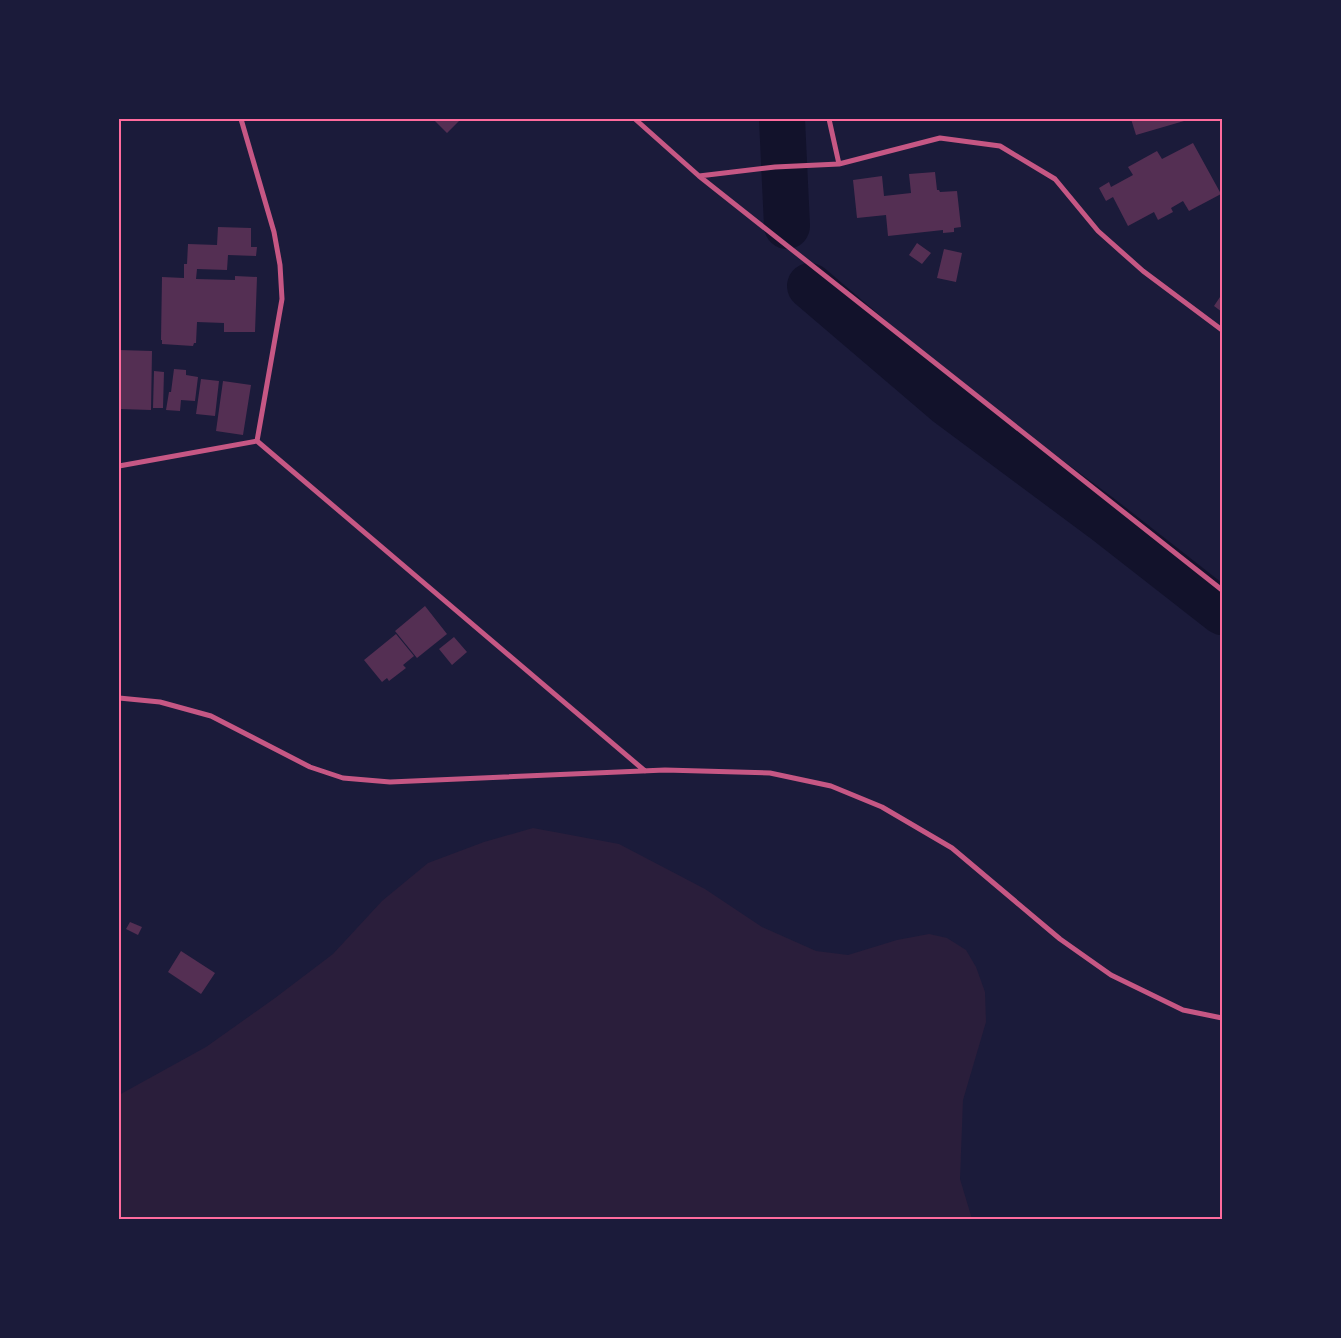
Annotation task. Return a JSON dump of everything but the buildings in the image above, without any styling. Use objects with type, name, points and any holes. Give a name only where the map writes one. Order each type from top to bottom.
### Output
[{"type":"street","points":[[241,119],[274,232],[280,265],[282,299],[257,441]]},
{"type":"street","points":[[635,119],[699,176],[1222,590]]},
{"type":"street","points":[[829,119],[839,164]]},
{"type":"street","points":[[699,176],[775,167],[839,164],[940,138],[1000,146],[1055,179],[1098,231],[1143,271],[1222,330]]},
{"type":"street","points":[[119,466],[257,441]]},
{"type":"street","points":[[257,441],[645,771]]},
{"type":"street","points":[[119,698],[160,702],[212,716],[310,767],[343,778],[390,782],[665,770],[770,773],[831,786],[882,806],[952,848],[1060,939],[1111,975],[1184,1010],[1222,1018]]},
{"type":"shaded area","points":[[533,828],[619,844],[705,889],[762,927],[816,951],[848,955],[897,940],[929,934],[947,938],[966,950],[976,967],[985,992],[986,1022],[963,1100],[960,1179],[972,1219],[119,1219],[119,1095],[206,1047],[275,998],[333,954],[382,901],[428,863],[484,842]]},
{"type":"waterway","points":[[782,119],[787,226]]},
{"type":"waterway","points":[[810,286],[947,403],[1103,519],[1222,612]]}]
